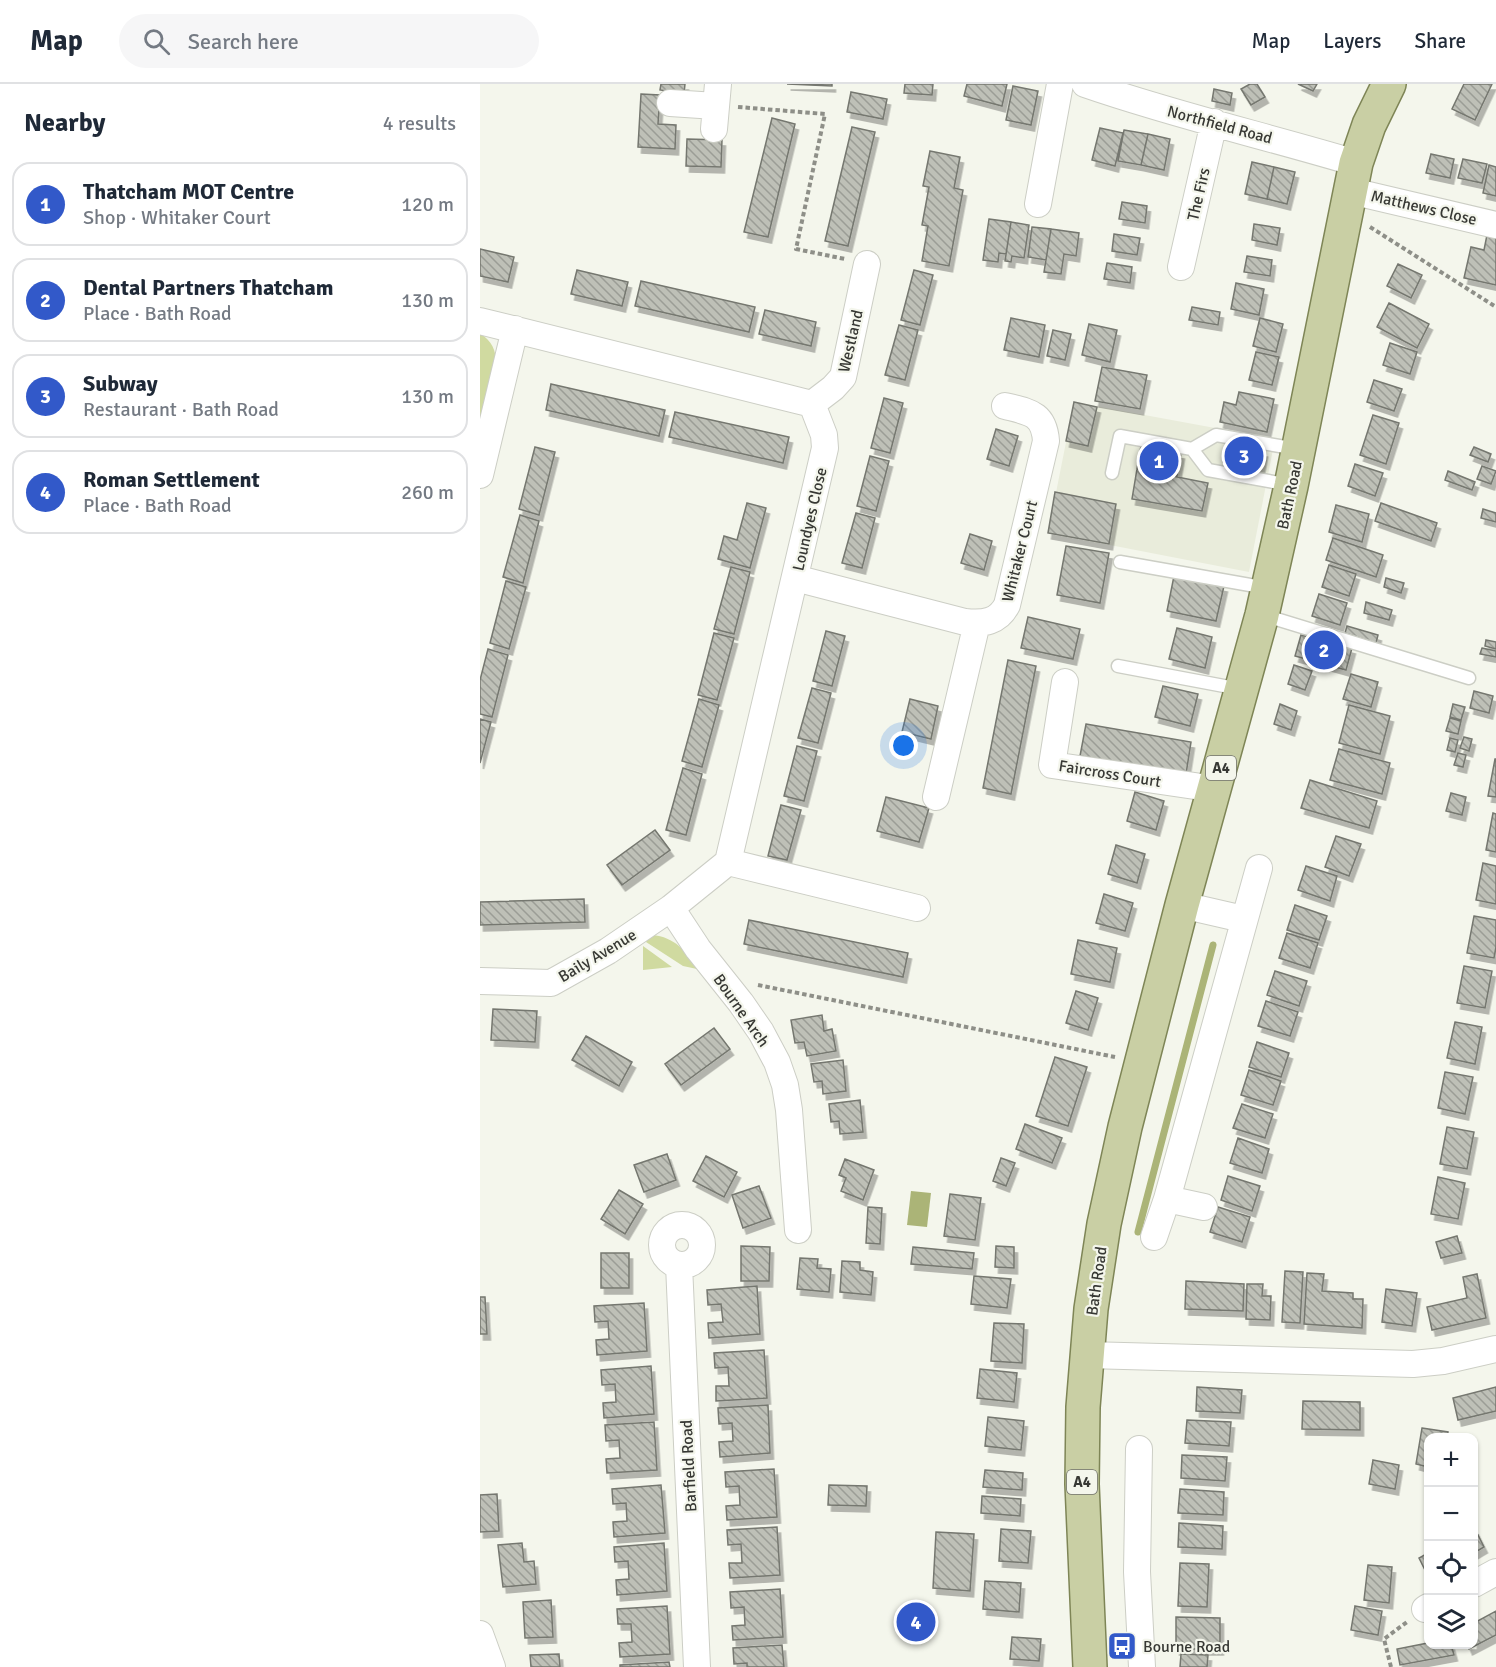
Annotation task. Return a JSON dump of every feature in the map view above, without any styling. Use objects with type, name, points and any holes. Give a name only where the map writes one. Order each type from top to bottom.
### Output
[{"type":"main road","name":"Bath Road","points":[[1090,1667],[1082,1484],[1087,1355],[1091,1309],[1104,1224],[1125,1127],[1182,905],[1243,690],[1265,602],[1354,177],[1369,125],[1389,84]]},
{"type":"street","points":[[1038,204],[1060,84]]},
{"type":"street","name":"Northfield Road","points":[[1085,84],[1137,102],[1214,122],[1354,177]]},
{"type":"street","points":[[670,104],[720,106]]},
{"type":"street","name":"The Firs","points":[[1181,267],[1214,122]]},
{"type":"street","name":"Matthews Close","points":[[1354,177],[1496,225]]},
{"type":"street","name":"Westland","points":[[812,404],[843,377],[867,264]]},
{"type":"street","points":[[480,321],[812,404]]},
{"type":"street","points":[[480,476],[515,328]]},
{"type":"street","name":"Loundyes Close","points":[[728,862],[825,448],[824,435],[812,404]]},
{"type":"street","name":"Whitaker Court","points":[[977,623],[990,622],[1001,616],[1007,605],[1046,441],[1043,425],[1039,419],[1030,412],[1005,406]]},
{"type":"street","points":[[795,578],[965,622],[977,623],[936,797]]},
{"type":"street","name":"Faircross Court","points":[[1065,682],[1052,765],[1215,789]]},
{"type":"street","points":[[671,908],[728,862],[917,908]]},
{"type":"street","points":[[1154,1237],[1167,1199],[1259,868]]},
{"type":"street","points":[[1182,905],[1243,919]]},
{"type":"street","name":"Bourne Arch","points":[[671,908],[698,949],[761,1032],[777,1062],[785,1085],[789,1110],[798,1230]]},
{"type":"street","name":"Baily Avenue","points":[[480,981],[551,983],[608,951],[671,908]]},
{"type":"street","points":[[1167,1199],[1204,1207]]},
{"type":"street","name":"Barfield Road","points":[[680,1265],[697,1667]]},
{"type":"street","points":[[1087,1355],[1413,1364],[1443,1361],[1496,1349]]},
{"type":"street","points":[[1139,1449],[1137,1572],[1142,1667]]},
{"type":"street","points":[[1478,1581],[1496,1572]]},
{"type":"street","points":[[480,1634],[492,1667]]},
{"type":"lane","points":[[1112,473],[1120,436],[1192,449],[1216,435],[1298,449]]},
{"type":"lane","points":[[1192,449],[1208,470],[1291,486]]},
{"type":"lane","points":[[1120,562],[1265,602],[1469,678]]},
{"type":"lane","points":[[1118,666],[1243,690]]},
{"type":"path","points":[[720,106],[825,114],[796,249],[867,264]]},
{"type":"path","points":[[1362,222],[1496,308]]},
{"type":"path","points":[[720,977],[1142,1062]]},
{"type":"path","points":[[1391,1667],[1384,1640],[1424,1610]]},
{"type":"shaded area","points":[[480,333],[492,346],[496,364],[480,434]]},
{"type":"shaded area","points":[[1074,402],[1275,439],[1249,572],[1048,533]]},
{"type":"shaded area","points":[[652,935],[660,936],[679,946],[697,969],[683,966],[646,942]]},
{"type":"shaded area","points":[[643,946],[672,967],[643,970]]},
{"type":"shaded area","points":[[911,1191],[931,1193],[927,1227],[907,1225]]},
{"type":"building","points":[[661,84],[685,84],[684,94],[660,90]]},
{"type":"building","points":[[787,84],[832,84],[832,86]]},
{"type":"building","points":[[905,84],[933,84],[932,95],[904,93]]},
{"type":"building","points":[[967,84],[1007,84],[1002,106],[964,96]]},
{"type":"building","points":[[1250,84],[1257,84],[1265,97],[1251,105],[1241,89]]},
{"type":"building","points":[[1298,84],[1317,84],[1313,91]]},
{"type":"building","points":[[1464,84],[1492,84],[1475,120],[1452,109]]},
{"type":"building","points":[[1013,86],[1038,91],[1031,125],[1006,120]]},
{"type":"building","points":[[1214,89],[1232,93],[1230,105],[1212,101]]},
{"type":"building","points":[[851,92],[887,99],[883,119],[847,112]]},
{"type":"building","points":[[641,94],[660,95],[658,124],[676,125],[675,149],[638,147]]},
{"type":"building","points":[[772,118],[795,124],[768,237],[744,232]]},
{"type":"building","points":[[852,127],[875,132],[848,246],[825,241]]},
{"type":"building","points":[[1100,128],[1123,133],[1115,166],[1092,160]]},
{"type":"building","points":[[1124,130],[1148,134],[1141,165],[1118,161]]},
{"type":"building","points":[[1148,134],[1170,139],[1164,170],[1141,165]]},
{"type":"building","points":[[687,139],[722,140],[721,167],[686,166]]},
{"type":"building","points":[[930,151],[960,157],[954,188],[963,190],[949,266],[922,261],[928,226],[922,225],[929,187],[923,186]]},
{"type":"building","points":[[1431,154],[1454,159],[1450,178],[1426,173]]},
{"type":"building","points":[[1463,159],[1487,164],[1482,183],[1458,178]]},
{"type":"building","points":[[1252,162],[1274,167],[1267,199],[1245,194]]},
{"type":"building","points":[[1489,165],[1496,167],[1496,196],[1483,193]]},
{"type":"building","points":[[1274,167],[1295,172],[1287,204],[1267,199]]},
{"type":"building","points":[[1122,202],[1147,206],[1145,223],[1119,219]]},
{"type":"building","points":[[989,219],[1011,222],[1006,254],[999,253],[998,262],[983,260]]},
{"type":"building","points":[[1011,222],[1029,225],[1024,258],[1012,256],[1011,262],[1005,261]]},
{"type":"building","points":[[1254,224],[1280,228],[1277,245],[1252,240]]},
{"type":"building","points":[[1032,227],[1051,229],[1046,260],[1028,257]]},
{"type":"building","points":[[1051,229],[1079,233],[1076,256],[1064,254],[1061,274],[1044,272]]},
{"type":"building","points":[[1114,234],[1140,238],[1137,255],[1112,251]]},
{"type":"building","points":[[1487,235],[1496,237],[1496,285],[1464,278],[1471,247],[1484,250]]},
{"type":"building","points":[[480,249],[514,257],[508,282],[480,276]]},
{"type":"building","points":[[1247,256],[1272,260],[1270,276],[1244,272]]},
{"type":"building","points":[[1107,263],[1132,267],[1130,283],[1104,279]]},
{"type":"building","points":[[1398,264],[1422,275],[1411,298],[1387,286]]},
{"type":"building","points":[[577,270],[628,282],[622,306],[571,294]]},
{"type":"building","points":[[914,270],[933,275],[920,325],[901,320]]},
{"type":"building","points":[[641,281],[755,307],[749,332],[635,306]]},
{"type":"building","points":[[1236,283],[1264,289],[1259,315],[1231,309]]},
{"type":"building","points":[[1389,303],[1429,324],[1417,348],[1377,327]]},
{"type":"building","points":[[1192,307],[1220,312],[1218,325],[1189,320]]},
{"type":"building","points":[[765,310],[816,322],[811,346],[759,334]]},
{"type":"building","points":[[1011,318],[1045,325],[1039,357],[1004,350]]},
{"type":"building","points":[[1260,318],[1283,324],[1276,352],[1253,346]]},
{"type":"building","points":[[1089,324],[1117,330],[1110,362],[1082,355]]},
{"type":"building","points":[[899,325],[918,330],[905,380],[885,375]]},
{"type":"building","points":[[1053,330],[1071,334],[1065,360],[1047,356]]},
{"type":"building","points":[[1390,343],[1417,352],[1410,374],[1383,365]]},
{"type":"building","points":[[1256,352],[1279,357],[1272,385],[1249,380]]},
{"type":"building","points":[[1102,367],[1147,375],[1140,409],[1095,401]]},
{"type":"building","points":[[1374,380],[1402,389],[1394,411],[1367,402]]},
{"type":"building","points":[[551,384],[665,410],[659,436],[546,410]]},
{"type":"building","points":[[1239,392],[1274,399],[1267,432],[1220,422],[1224,402],[1236,405]]},
{"type":"building","points":[[884,398],[903,403],[890,453],[871,448]]},
{"type":"building","points":[[1074,402],[1097,407],[1088,446],[1066,441]]},
{"type":"building","points":[[675,412],[789,437],[783,463],[669,437]]},
{"type":"building","points":[[1373,415],[1399,423],[1386,464],[1360,455]]},
{"type":"building","points":[[996,429],[1018,436],[1009,466],[987,459]]},
{"type":"building","points":[[1226,445],[1264,451],[1261,468],[1223,462]]},
{"type":"building","points":[[1141,446],[1181,453],[1177,476],[1137,469]]},
{"type":"building","points":[[535,447],[555,452],[539,515],[519,509]]},
{"type":"building","points":[[1474,447],[1491,454],[1488,462],[1470,455]]},
{"type":"building","points":[[870,456],[889,461],[876,511],[857,506]]},
{"type":"building","points":[[1355,464],[1383,473],[1375,496],[1348,486]]},
{"type":"building","points":[[1482,466],[1496,471],[1491,484],[1477,479]]},
{"type":"building","points":[[1137,469],[1208,483],[1202,511],[1132,499]]},
{"type":"building","points":[[1448,471],[1475,482],[1472,490],[1445,480]]},
{"type":"building","points":[[1055,492],[1116,504],[1109,544],[1048,533]]},
{"type":"building","points":[[747,503],[766,508],[750,568],[718,559],[724,536],[737,540]]},
{"type":"building","points":[[1381,503],[1437,523],[1431,541],[1375,521]]},
{"type":"building","points":[[1336,505],[1369,514],[1362,542],[1329,532]]},
{"type":"building","points":[[1483,509],[1496,513],[1496,522],[1481,518]]},
{"type":"building","points":[[856,513],[875,518],[862,568],[842,563]]},
{"type":"building","points":[[520,515],[539,521],[523,583],[503,577]]},
{"type":"building","points":[[970,534],[992,541],[984,570],[961,563]]},
{"type":"building","points":[[1333,538],[1383,555],[1376,577],[1326,560]]},
{"type":"building","points":[[1066,546],[1109,553],[1100,603],[1057,595]]},
{"type":"building","points":[[1329,565],[1356,574],[1349,596],[1322,587]]},
{"type":"building","points":[[731,567],[750,572],[734,634],[714,629]]},
{"type":"building","points":[[1174,576],[1224,586],[1216,621],[1167,611]]},
{"type":"building","points":[[1386,578],[1404,583],[1401,593],[1384,587]]},
{"type":"building","points":[[506,581],[526,587],[509,649],[490,643]]},
{"type":"building","points":[[1319,594],[1347,603],[1340,625],[1312,616]]},
{"type":"building","points":[[1366,602],[1392,610],[1389,620],[1364,613]]},
{"type":"building","points":[[1028,617],[1080,629],[1073,659],[1021,648]]},
{"type":"building","points":[[1347,626],[1378,635],[1376,643],[1345,633]]},
{"type":"building","points":[[1177,628],[1212,637],[1205,668],[1169,659]]},
{"type":"building","points":[[826,631],[845,636],[832,686],[813,681]]},
{"type":"building","points":[[714,633],[734,638],[717,700],[698,695]]},
{"type":"building","points":[[1301,635],[1352,648],[1346,670],[1295,656]]},
{"type":"building","points":[[1486,640],[1496,642],[1496,649],[1485,646]]},
{"type":"building","points":[[1482,648],[1496,651],[1496,657],[1480,654]]},
{"type":"building","points":[[488,649],[508,655],[492,717],[480,714],[480,680]]},
{"type":"building","points":[[1008,660],[1036,666],[1011,794],[983,788]]},
{"type":"building","points":[[1294,665],[1312,671],[1305,690],[1288,684]]},
{"type":"building","points":[[1351,674],[1378,682],[1371,707],[1343,699]]},
{"type":"building","points":[[1163,686],[1198,694],[1190,726],[1155,717]]},
{"type":"building","points":[[812,688],[831,693],[818,743],[798,738]]},
{"type":"building","points":[[1474,691],[1493,696],[1489,713],[1470,708]]},
{"type":"building","points":[[699,699],[719,705],[702,767],[682,761]]},
{"type":"building","points":[[910,699],[938,706],[931,739],[902,732]]},
{"type":"building","points":[[1280,704],[1297,711],[1291,730],[1274,724]]},
{"type":"building","points":[[1453,704],[1465,707],[1461,720],[1450,717]]},
{"type":"building","points":[[1349,705],[1390,716],[1380,754],[1339,743]]},
{"type":"building","points":[[1450,718],[1461,721],[1458,734],[1446,731]]},
{"type":"building","points":[[480,719],[491,722],[480,763]]},
{"type":"building","points":[[1086,724],[1191,742],[1186,774],[1080,756]]},
{"type":"building","points":[[1464,737],[1472,739],[1469,751],[1460,748]]},
{"type":"building","points":[[1450,738],[1458,740],[1455,752],[1447,750]]},
{"type":"building","points":[[797,746],[817,751],[804,801],[784,796]]},
{"type":"building","points":[[1339,749],[1390,763],[1382,794],[1330,780]]},
{"type":"building","points":[[1458,753],[1466,755],[1463,767],[1454,765]]},
{"type":"building","points":[[1496,759],[1496,797],[1488,796]]},
{"type":"building","points":[[683,768],[702,774],[686,835],[666,830]]},
{"type":"building","points":[[1310,780],[1377,801],[1369,828],[1301,808]]},
{"type":"building","points":[[1135,792],[1164,801],[1156,830],[1127,821]]},
{"type":"building","points":[[1451,793],[1466,797],[1462,815],[1446,811]]},
{"type":"building","points":[[886,797],[929,808],[919,842],[877,831]]},
{"type":"building","points":[[781,805],[801,810],[787,860],[768,856]]},
{"type":"building","points":[[1493,813],[1496,814],[1496,852],[1486,850]]},
{"type":"building","points":[[655,830],[670,850],[622,885],[607,865]]},
{"type":"building","points":[[1336,836],[1361,844],[1349,876],[1325,867]]},
{"type":"building","points":[[1116,845],[1145,854],[1137,883],[1108,874]]},
{"type":"building","points":[[1483,863],[1496,866],[1496,904],[1476,900]]},
{"type":"building","points":[[1306,866],[1337,876],[1330,901],[1298,890]]},
{"type":"building","points":[[1104,894],[1133,903],[1125,931],[1096,923]]},
{"type":"building","points":[[584,899],[585,922],[480,925],[480,902]]},
{"type":"building","points":[[1295,905],[1327,916],[1319,940],[1287,930]]},
{"type":"building","points":[[1474,916],[1496,920],[1494,958],[1467,953]]},
{"type":"building","points":[[749,920],[908,953],[903,977],[744,944]]},
{"type":"building","points":[[1287,933],[1318,943],[1310,968],[1279,958]]},
{"type":"building","points":[[1078,940],[1117,948],[1110,982],[1071,974]]},
{"type":"building","points":[[1464,966],[1492,971],[1485,1008],[1457,1003]]},
{"type":"building","points":[[1275,971],[1307,981],[1299,1006],[1267,995]]},
{"type":"building","points":[[1076,991],[1098,998],[1088,1030],[1066,1023]]},
{"type":"building","points":[[1266,1001],[1298,1012],[1290,1036],[1258,1026]]},
{"type":"building","points":[[493,1009],[537,1011],[535,1042],[491,1040]]},
{"type":"building","points":[[822,1015],[824,1031],[832,1029],[836,1051],[807,1056],[804,1042],[795,1043],[791,1020]]},
{"type":"building","points":[[1455,1022],[1482,1027],[1475,1064],[1447,1058]]},
{"type":"building","points":[[714,1028],[730,1049],[681,1085],[665,1064]]},
{"type":"building","points":[[586,1036],[632,1062],[619,1086],[572,1060]]},
{"type":"building","points":[[1257,1042],[1289,1053],[1281,1077],[1249,1067]]},
{"type":"building","points":[[1055,1057],[1087,1067],[1068,1126],[1036,1116]]},
{"type":"building","points":[[843,1060],[846,1091],[823,1094],[822,1081],[814,1082],[811,1064]]},
{"type":"building","points":[[1249,1070],[1281,1081],[1273,1105],[1241,1095]]},
{"type":"building","points":[[1445,1072],[1473,1077],[1465,1114],[1438,1108]]},
{"type":"building","points":[[860,1100],[863,1132],[840,1134],[839,1121],[831,1122],[829,1104]]},
{"type":"building","points":[[1242,1104],[1273,1114],[1265,1138],[1233,1128]]},
{"type":"building","points":[[1025,1124],[1062,1138],[1052,1163],[1016,1149]]},
{"type":"building","points":[[1447,1127],[1474,1132],[1467,1169],[1440,1164]]},
{"type":"building","points":[[1238,1138],[1269,1149],[1262,1173],[1230,1163]]},
{"type":"building","points":[[667,1154],[676,1180],[644,1192],[634,1165]]},
{"type":"building","points":[[706,1156],[737,1172],[724,1197],[693,1181]]},
{"type":"building","points":[[1001,1158],[1015,1163],[1006,1186],[993,1181]]},
{"type":"building","points":[[845,1159],[874,1170],[863,1200],[841,1191],[846,1178],[839,1175]]},
{"type":"building","points":[[1228,1176],[1260,1186],[1252,1211],[1221,1200]]},
{"type":"building","points":[[1438,1177],[1465,1183],[1458,1219],[1431,1214]]},
{"type":"building","points":[[759,1186],[771,1218],[743,1228],[732,1195]]},
{"type":"building","points":[[619,1190],[643,1204],[625,1234],[601,1219]]},
{"type":"building","points":[[950,1194],[981,1198],[975,1240],[944,1236]]},
{"type":"building","points":[[868,1207],[882,1208],[880,1244],[866,1243]]},
{"type":"building","points":[[1218,1207],[1250,1217],[1242,1242],[1210,1232]]},
{"type":"building","points":[[1457,1236],[1462,1253],[1441,1258],[1436,1242]]},
{"type":"building","points":[[741,1246],[770,1247],[769,1281],[741,1281]]},
{"type":"building","points":[[996,1246],[1014,1247],[1014,1268],[995,1267]]},
{"type":"building","points":[[913,1247],[974,1253],[972,1269],[911,1264]]},
{"type":"building","points":[[601,1253],[629,1253],[629,1288],[601,1288]]},
{"type":"building","points":[[800,1258],[818,1259],[817,1268],[831,1269],[829,1292],[797,1289]]},
{"type":"building","points":[[842,1261],[860,1262],[860,1270],[873,1272],[871,1295],[840,1292]]},
{"type":"building","points":[[1285,1271],[1303,1272],[1300,1323],[1282,1322]]},
{"type":"building","points":[[1307,1273],[1324,1274],[1322,1291],[1353,1293],[1353,1299],[1363,1299],[1362,1328],[1304,1324]]},
{"type":"building","points":[[1477,1274],[1486,1318],[1432,1330],[1427,1307],[1467,1298],[1463,1277]]},
{"type":"building","points":[[974,1276],[1011,1279],[1007,1308],[971,1304]]},
{"type":"building","points":[[1186,1281],[1244,1284],[1243,1311],[1185,1309]]},
{"type":"building","points":[[1247,1284],[1263,1284],[1262,1296],[1271,1296],[1270,1320],[1246,1319]]},
{"type":"building","points":[[757,1286],[760,1334],[709,1338],[708,1323],[723,1322],[721,1304],[708,1305],[707,1290]]},
{"type":"building","points":[[1386,1289],[1417,1293],[1412,1326],[1382,1322]]},
{"type":"building","points":[[480,1297],[485,1297],[487,1334],[480,1334]]},
{"type":"building","points":[[644,1303],[647,1351],[597,1355],[596,1340],[609,1339],[608,1321],[595,1322],[594,1306]]},
{"type":"building","points":[[994,1323],[1024,1324],[1022,1363],[991,1361]]},
{"type":"building","points":[[764,1350],[767,1398],[716,1401],[716,1386],[729,1386],[728,1367],[715,1368],[714,1353]]},
{"type":"building","points":[[651,1366],[654,1414],[604,1418],[603,1403],[616,1402],[615,1384],[602,1385],[601,1370]]},
{"type":"building","points":[[980,1369],[1017,1373],[1014,1402],[977,1398]]},
{"type":"building","points":[[1197,1387],[1242,1390],[1240,1413],[1196,1411]]},
{"type":"building","points":[[1496,1387],[1496,1411],[1458,1420],[1453,1398]]},
{"type":"building","points":[[1303,1401],[1360,1402],[1360,1430],[1302,1429]]},
{"type":"building","points":[[768,1405],[770,1453],[720,1457],[719,1442],[733,1441],[732,1423],[719,1424],[718,1408]]},
{"type":"building","points":[[988,1417],[1024,1421],[1021,1450],[985,1446]]},
{"type":"building","points":[[1187,1420],[1231,1422],[1229,1446],[1185,1443]]},
{"type":"building","points":[[654,1422],[657,1470],[607,1473],[606,1459],[620,1458],[619,1440],[606,1441],[605,1425]]},
{"type":"building","points":[[1422,1428],[1448,1432],[1424,1433],[1424,1466],[1416,1464]]},
{"type":"building","points":[[1182,1455],[1227,1457],[1225,1481],[1181,1478]]},
{"type":"building","points":[[1373,1460],[1399,1465],[1395,1489],[1369,1484]]},
{"type":"building","points":[[774,1469],[777,1517],[727,1520],[726,1506],[740,1505],[739,1486],[726,1487],[725,1472]]},
{"type":"building","points":[[985,1470],[1023,1473],[1022,1490],[983,1487]]},
{"type":"building","points":[[661,1485],[665,1533],[614,1537],[613,1522],[627,1521],[626,1503],[613,1504],[612,1489]]},
{"type":"building","points":[[829,1485],[867,1486],[866,1506],[828,1505]]},
{"type":"building","points":[[1180,1489],[1224,1492],[1223,1515],[1178,1513]]},
{"type":"building","points":[[497,1494],[499,1531],[480,1532],[480,1495]]},
{"type":"building","points":[[982,1496],[1021,1499],[1020,1516],[981,1513]]},
{"type":"building","points":[[1179,1523],[1223,1526],[1222,1549],[1178,1547]]},
{"type":"building","points":[[777,1527],[780,1575],[730,1578],[729,1563],[742,1563],[741,1544],[728,1545],[727,1530]]},
{"type":"building","points":[[1001,1529],[1031,1531],[1028,1563],[999,1561]]},
{"type":"building","points":[[936,1532],[974,1534],[970,1591],[933,1588]]},
{"type":"building","points":[[1478,1535],[1484,1547],[1478,1551]]},
{"type":"building","points":[[522,1543],[524,1562],[534,1561],[536,1584],[503,1587],[498,1545]]},
{"type":"building","points":[[664,1543],[667,1591],[617,1595],[616,1580],[629,1579],[628,1561],[615,1562],[614,1547]]},
{"type":"building","points":[[1424,1555],[1424,1568],[1419,1558]]},
{"type":"building","points":[[1180,1563],[1209,1564],[1207,1607],[1178,1606]]},
{"type":"building","points":[[1368,1565],[1392,1567],[1389,1603],[1364,1600]]},
{"type":"building","points":[[985,1581],[1021,1583],[1019,1612],[983,1609]]},
{"type":"building","points":[[780,1589],[783,1637],[733,1640],[732,1626],[745,1625],[744,1607],[731,1608],[730,1592]]},
{"type":"building","points":[[551,1600],[553,1637],[525,1638],[523,1602]]},
{"type":"building","points":[[667,1606],[670,1654],[620,1657],[619,1643],[632,1642],[631,1624],[618,1624],[617,1609]]},
{"type":"building","points":[[1355,1606],[1382,1611],[1378,1635],[1351,1630]]},
{"type":"building","points":[[1496,1611],[1496,1635],[1478,1644],[1478,1621]]},
{"type":"building","points":[[1176,1617],[1220,1618],[1220,1649],[1176,1649]]},
{"type":"building","points":[[1012,1637],[1041,1639],[1039,1661],[1010,1659]]},
{"type":"building","points":[[1424,1644],[1424,1649],[1452,1649],[1454,1655],[1400,1665],[1397,1649]]},
{"type":"building","points":[[782,1645],[784,1667],[747,1667],[747,1663],[734,1664],[733,1648]]},
{"type":"building","points":[[559,1654],[560,1667],[531,1667],[530,1655]]},
{"type":"building","points":[[1181,1654],[1208,1655],[1207,1667],[1180,1667]]},
{"type":"building","points":[[669,1662],[670,1667],[620,1667],[620,1665]]},
{"type":"waterway","points":[[1138,1232],[1213,945]]},
{"type":"place","name":"Subway","points":[[1244,456]]},
{"type":"place","name":"Thatcham MOT Centre","points":[[1159,461]]},
{"type":"place","name":"Dental Partners Thatcham","points":[[1324,650]]},
{"type":"place","name":"Roman Settlement","points":[[916,1622]]},
{"type":"place","name":"Bourne Road","points":[[1122,1646]]}]
